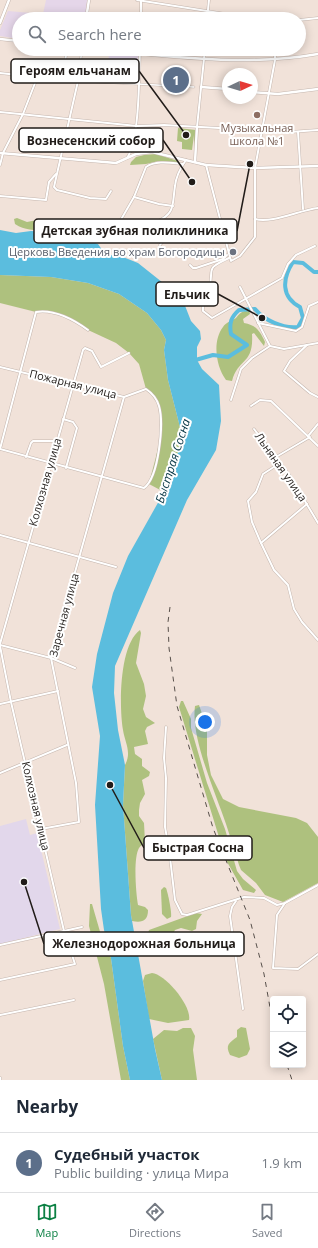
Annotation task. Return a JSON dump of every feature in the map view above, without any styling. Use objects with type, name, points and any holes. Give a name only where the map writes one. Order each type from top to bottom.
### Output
[{"type":"street","points":[[0,23],[9,0]]},
{"type":"street","points":[[87,12],[89,0]]},
{"type":"street","points":[[137,0],[214,12]]},
{"type":"street","points":[[141,0],[141,12]]},
{"type":"street","points":[[208,11],[209,0]]},
{"type":"street","points":[[306,19],[318,18]]},
{"type":"street","points":[[0,39],[12,40]]},
{"type":"street","points":[[306,56],[318,54]]},
{"type":"street","points":[[62,80],[66,56]]},
{"type":"street","points":[[81,56],[78,81],[70,120],[56,173],[54,187],[57,190],[90,198],[106,199],[111,191]]},
{"type":"street","points":[[124,160],[130,153],[134,143],[140,56]]},
{"type":"street","points":[[172,56],[275,60],[304,56]]},
{"type":"street","points":[[206,165],[227,252],[231,261],[240,256],[255,237],[255,168],[260,131],[275,56]]},
{"type":"street","points":[[194,162],[204,58]]},
{"type":"street","points":[[0,73],[62,80],[194,86]]},
{"type":"street","points":[[0,166],[1,153],[23,114],[37,78]]},
{"type":"street","points":[[201,87],[222,89]]},
{"type":"street","points":[[258,93],[267,94],[318,89]]},
{"type":"street","points":[[0,112],[136,126],[197,127],[298,132],[318,130]]},
{"type":"street","points":[[298,132],[304,209]]},
{"type":"street","points":[[134,143],[139,148],[148,152],[206,165],[255,168],[318,166]]},
{"type":"street","points":[[1,153],[116,163],[136,154],[148,152]]},
{"type":"street","points":[[156,222],[168,215],[173,206],[175,185],[186,160]]},
{"type":"street","points":[[125,238],[120,234],[118,228],[134,197],[146,167],[150,164],[160,163],[183,164]]},
{"type":"street","points":[[0,196],[46,200],[49,182],[56,173]]},
{"type":"street","points":[[134,197],[173,206]]},
{"type":"street","points":[[255,219],[261,221],[268,220],[304,209],[318,208]]},
{"type":"street","points":[[160,245],[167,236],[172,234],[185,232],[195,235],[222,232]]},
{"type":"street","points":[[229,258],[215,265],[211,269],[209,290],[202,304],[203,311],[212,318],[248,299],[282,278],[288,264],[296,255],[315,246]]},
{"type":"street","points":[[190,265],[193,268],[196,268],[219,261],[226,257],[227,252]]},
{"type":"street","points":[[240,287],[248,299],[270,346]]},
{"type":"street","points":[[258,323],[296,331],[302,327],[309,306],[318,302]]},
{"type":"street","points":[[88,330],[74,319],[44,310],[36,312],[0,449],[101,477]]},
{"type":"street","points":[[231,400],[241,369],[252,358],[270,346],[284,348],[318,343]]},
{"type":"street","points":[[309,344],[290,361],[284,371],[310,393],[318,397]]},
{"type":"street","name":"Колхозная улица","points":[[0,980],[75,964],[64,931],[26,761],[11,702],[0,645],[72,384],[85,348],[92,351],[101,367],[129,352]]},
{"type":"street","name":"Пожарная улица","points":[[0,367],[124,397],[146,389],[156,399],[159,406],[162,426],[154,473],[149,484],[144,488],[101,477]]},
{"type":"street","name":"Заречная улица","points":[[41,829],[79,822],[76,783],[64,725],[65,721],[51,658],[124,397]]},
{"type":"street","points":[[251,406],[260,400],[271,401],[318,446]]},
{"type":"street","points":[[63,419],[73,422],[77,428],[66,468]]},
{"type":"street","points":[[276,457],[309,436],[318,424]]},
{"type":"street","name":"Льняная улица","points":[[254,429],[276,457],[318,523]]},
{"type":"street","points":[[26,457],[31,443],[34,441],[56,441]]},
{"type":"street","points":[[280,463],[263,474],[256,492],[248,501],[252,522],[274,570],[288,585],[294,610],[318,640]]},
{"type":"street","name":"Льняная улица","points":[[261,543],[307,504]]},
{"type":"street","points":[[0,535],[116,567]]},
{"type":"street","points":[[0,645],[51,658],[76,668]]},
{"type":"street","points":[[0,704],[58,691]]},
{"type":"street","points":[[166,727],[164,758],[166,778],[164,827],[169,849],[175,900],[182,914],[187,915],[244,898],[264,898],[277,905],[285,904],[318,885]]},
{"type":"street","points":[[0,773],[68,745]]},
{"type":"street","points":[[169,849],[201,849]]},
{"type":"street","points":[[236,901],[230,916],[242,1009]]},
{"type":"street","points":[[285,904],[277,915],[273,968],[298,969],[318,954]]},
{"type":"street","points":[[0,945],[82,927]]},
{"type":"street","points":[[0,1015],[74,1000]]},
{"type":"shaded area","points":[[46,0],[87,0],[86,12],[43,12]]},
{"type":"shaded area","points":[[8,11],[20,12],[12,12],[12,38],[0,36],[0,30]]},
{"type":"shaded area","points":[[109,56],[138,56],[136,82],[107,81]]},
{"type":"shaded area","points":[[26,819],[30,835],[37,833],[60,929],[0,944],[0,826]]},
{"type":"green space","points":[[178,128],[196,130],[194,149],[194,135],[192,150],[182,149],[182,142],[177,141]]},
{"type":"green space","points":[[156,154],[178,161],[178,163],[159,161],[130,165],[136,157]]},
{"type":"green space","points":[[17,218],[27,222],[52,220],[71,226],[75,231],[73,238],[61,240],[50,233],[22,228],[15,224],[14,219]]},
{"type":"green space","points":[[0,275],[51,277],[88,283],[119,294],[147,313],[161,330],[166,340],[164,350],[168,380],[181,431],[181,444],[164,492],[149,484],[161,433],[160,407],[155,397],[146,389],[139,364],[129,353],[116,343],[88,330],[73,319],[44,311],[36,312],[0,303]]},
{"type":"green space","points":[[249,310],[250,314],[243,319],[244,323],[252,325],[257,329],[265,342],[264,346],[254,333],[252,334],[251,351],[238,368],[232,381],[226,380],[218,361],[216,346],[217,339],[226,324],[236,318],[241,312]]},
{"type":"green space","points":[[140,630],[141,633],[136,663],[144,684],[146,696],[143,709],[146,717],[155,723],[147,727],[145,731],[148,744],[134,747],[135,754],[142,759],[142,766],[150,772],[149,776],[142,780],[145,794],[140,803],[139,816],[144,823],[145,842],[137,853],[136,860],[138,905],[145,907],[148,910],[148,914],[146,919],[139,922],[132,921],[131,915],[123,805],[125,765],[128,752],[123,730],[121,692],[124,662],[133,638]]},
{"type":"green space","points":[[181,701],[183,701],[191,719],[191,728],[207,783],[225,829],[237,871],[243,879],[256,890],[254,893],[243,890],[226,860],[179,707]]},
{"type":"green space","points":[[199,705],[207,728],[207,755],[211,775],[223,799],[239,807],[296,818],[307,823],[318,837],[318,883],[283,902],[265,895],[256,883],[241,870],[207,772],[199,744],[196,731],[195,706]]},
{"type":"green space","points":[[164,887],[167,891],[171,911],[171,917],[167,919],[162,914],[161,890]]},
{"type":"green space","points":[[90,904],[92,904],[103,942],[110,951],[123,1046],[130,1080],[121,1080],[104,984],[89,926]]},
{"type":"green space","points":[[196,913],[202,914],[197,921],[196,929],[192,931],[181,928],[175,930],[172,935],[168,937],[161,936],[148,941],[147,936],[149,930]]},
{"type":"green space","points":[[152,973],[164,979],[182,999],[189,1014],[189,1020],[168,1023],[149,1019],[143,981],[145,975]]},
{"type":"green space","points":[[241,1027],[246,1028],[250,1049],[247,1055],[239,1058],[230,1055],[228,1046],[237,1037],[237,1030]]},
{"type":"green space","points":[[183,1028],[191,1028],[195,1036],[193,1050],[197,1080],[162,1080],[153,1039],[164,1030],[177,1031]]},
{"type":"water","points":[[0,230],[16,233],[31,231],[47,232],[57,239],[67,240],[79,237],[98,244],[105,254],[123,257],[138,263],[182,298],[191,321],[200,331],[201,339],[197,347],[197,360],[202,369],[219,385],[221,421],[216,450],[187,500],[115,666],[114,693],[118,730],[125,765],[123,805],[131,915],[162,1080],[130,1080],[123,1046],[110,951],[104,930],[101,909],[95,805],[100,736],[92,687],[97,654],[113,593],[128,556],[164,492],[181,444],[181,431],[168,380],[164,350],[166,340],[161,330],[147,313],[119,294],[88,283],[51,277],[0,275]]},
{"type":"waterway","points":[[192,361],[213,355],[228,357],[247,345],[231,334],[231,320],[239,310],[255,309],[263,317],[274,323],[286,327],[298,327],[303,318],[300,307],[289,298],[285,287],[285,281],[289,268],[293,262],[303,263],[314,272],[318,272]]},
{"type":"railway","points":[[170,607],[168,622],[169,648],[177,706],[213,828],[250,920],[264,974],[270,1007]]},
{"type":"railway","points":[[288,1068],[292,1080]]},
{"type":"place","name":"Судебный участок","points":[[176,80]]},
{"type":"place","name":"Музыкальная школа №1","points":[[257,115]]},
{"type":"place","name":"Героям ельчанам","points":[[186,135]]},
{"type":"place","name":"Детская зубная поликлиника","points":[[250,164]]},
{"type":"place","name":"Вознесенский собор","points":[[192,182]]},
{"type":"place","name":"Церковь Введения во храм Богородицы","points":[[233,252]]},
{"type":"place","name":"Ельчик","points":[[262,318]]},
{"type":"place","name":"Быстрая Сосна","points":[[110,785]]},
{"type":"place","name":"Железнодорожная больница","points":[[24,882]]}]
